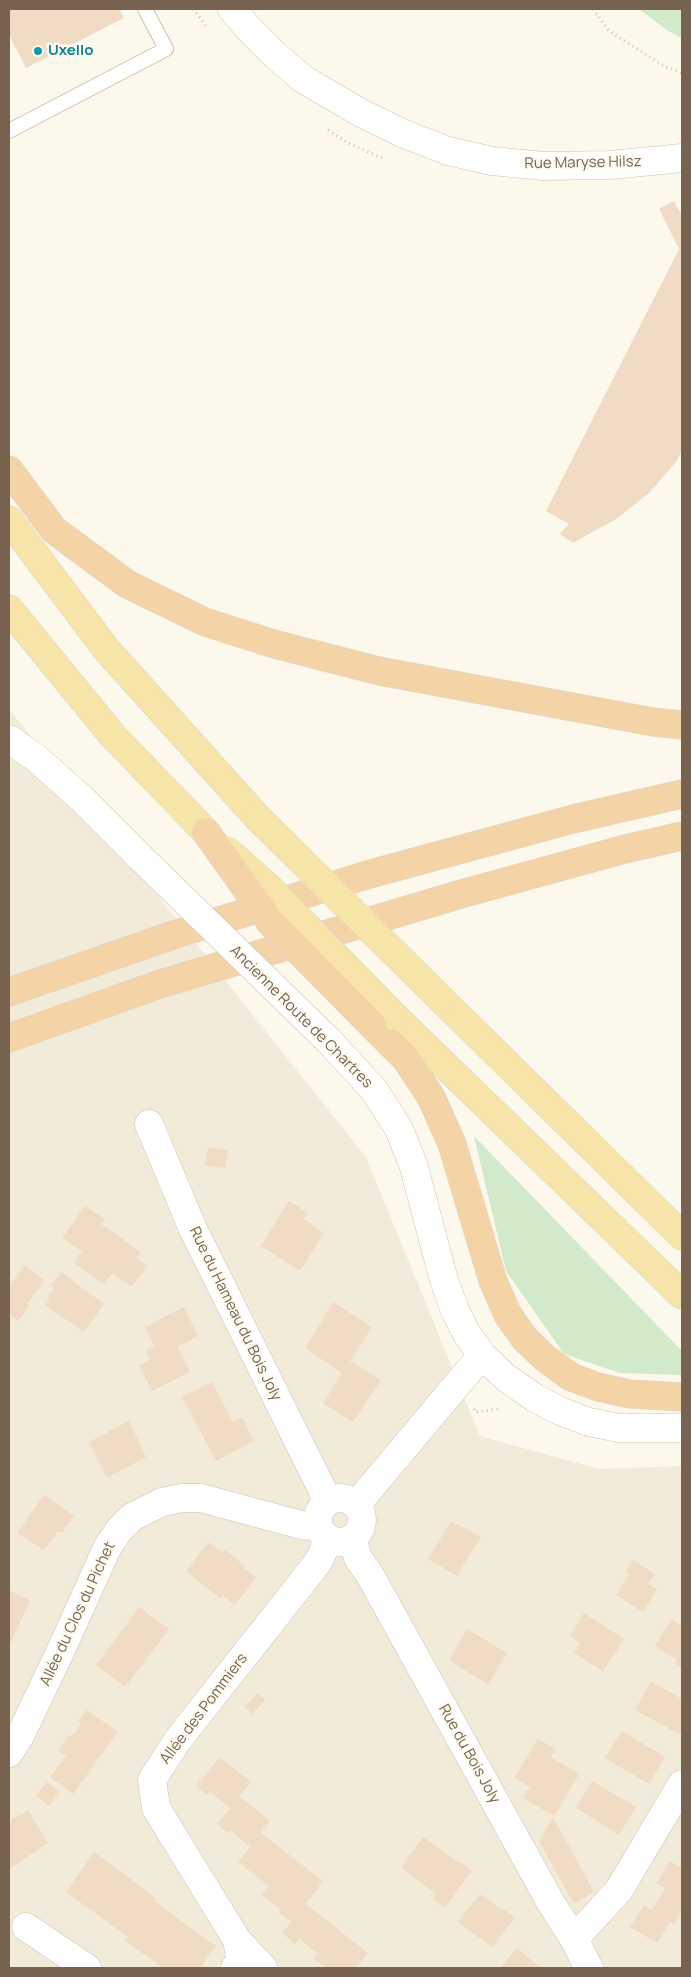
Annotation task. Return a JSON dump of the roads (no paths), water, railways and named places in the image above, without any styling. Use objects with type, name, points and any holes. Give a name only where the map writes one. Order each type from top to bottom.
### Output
[{"type":"highway","points":[[9,470],[54,530],[128,584],[205,622],[274,644],[379,671],[643,720],[682,725]]},
{"type":"highway","points":[[9,992],[173,935],[370,874],[573,819],[682,794]]},
{"type":"highway","points":[[206,832],[270,922],[383,1021],[432,1097],[452,1144],[493,1281],[508,1315],[525,1339],[545,1358],[571,1377],[598,1387],[630,1394],[682,1397]]},
{"type":"highway","points":[[9,1038],[169,982],[461,894],[625,849],[682,836]]},
{"type":"main road","points":[[9,520],[106,649],[256,817],[682,1236]]},
{"type":"main road","points":[[9,609],[113,736],[206,832]]},
{"type":"main road","points":[[383,1021],[682,1295]]},
{"type":"street","name":"Rue Maryse Hilsz","points":[[232,9],[248,28],[303,79],[402,134],[448,151],[492,161],[543,166],[611,165],[682,158]]},
{"type":"street","name":"Ancienne Route de Chartres","points":[[9,739],[36,758],[80,797],[330,1041],[374,1090],[399,1129],[413,1164],[444,1280],[455,1312],[482,1356],[505,1377],[535,1398],[560,1412],[619,1428],[682,1428]]},
{"type":"street","name":"Rue du Hameau du Bois Joly","points":[[149,1124],[192,1228],[331,1525]]},
{"type":"street","points":[[331,1525],[358,1533],[362,1519],[356,1505],[482,1356]]},
{"type":"street","name":"Allée du Clos du Pichet","points":[[9,1753],[20,1736],[108,1546],[120,1528],[132,1517],[162,1502],[182,1498],[201,1498],[305,1526],[331,1525]]},
{"type":"street","name":"Rue du Bois Joly","points":[[331,1525],[370,1575],[551,1903],[590,1968]]},
{"type":"street","name":"Allée des Pommiers","points":[[263,1968],[238,1940],[156,1808],[152,1780],[177,1741],[315,1566],[321,1557],[331,1525]]},
{"type":"street","points":[[574,1939],[619,1890],[682,1784]]},
{"type":"street","points":[[26,1927],[87,1968]]},
{"type":"street","points":[[235,1968],[241,1961],[238,1940]]},
{"type":"lane","points":[[9,131],[166,50],[145,9]]},
{"type":"place","name":"Uxello","points":[[38,51]]}]
